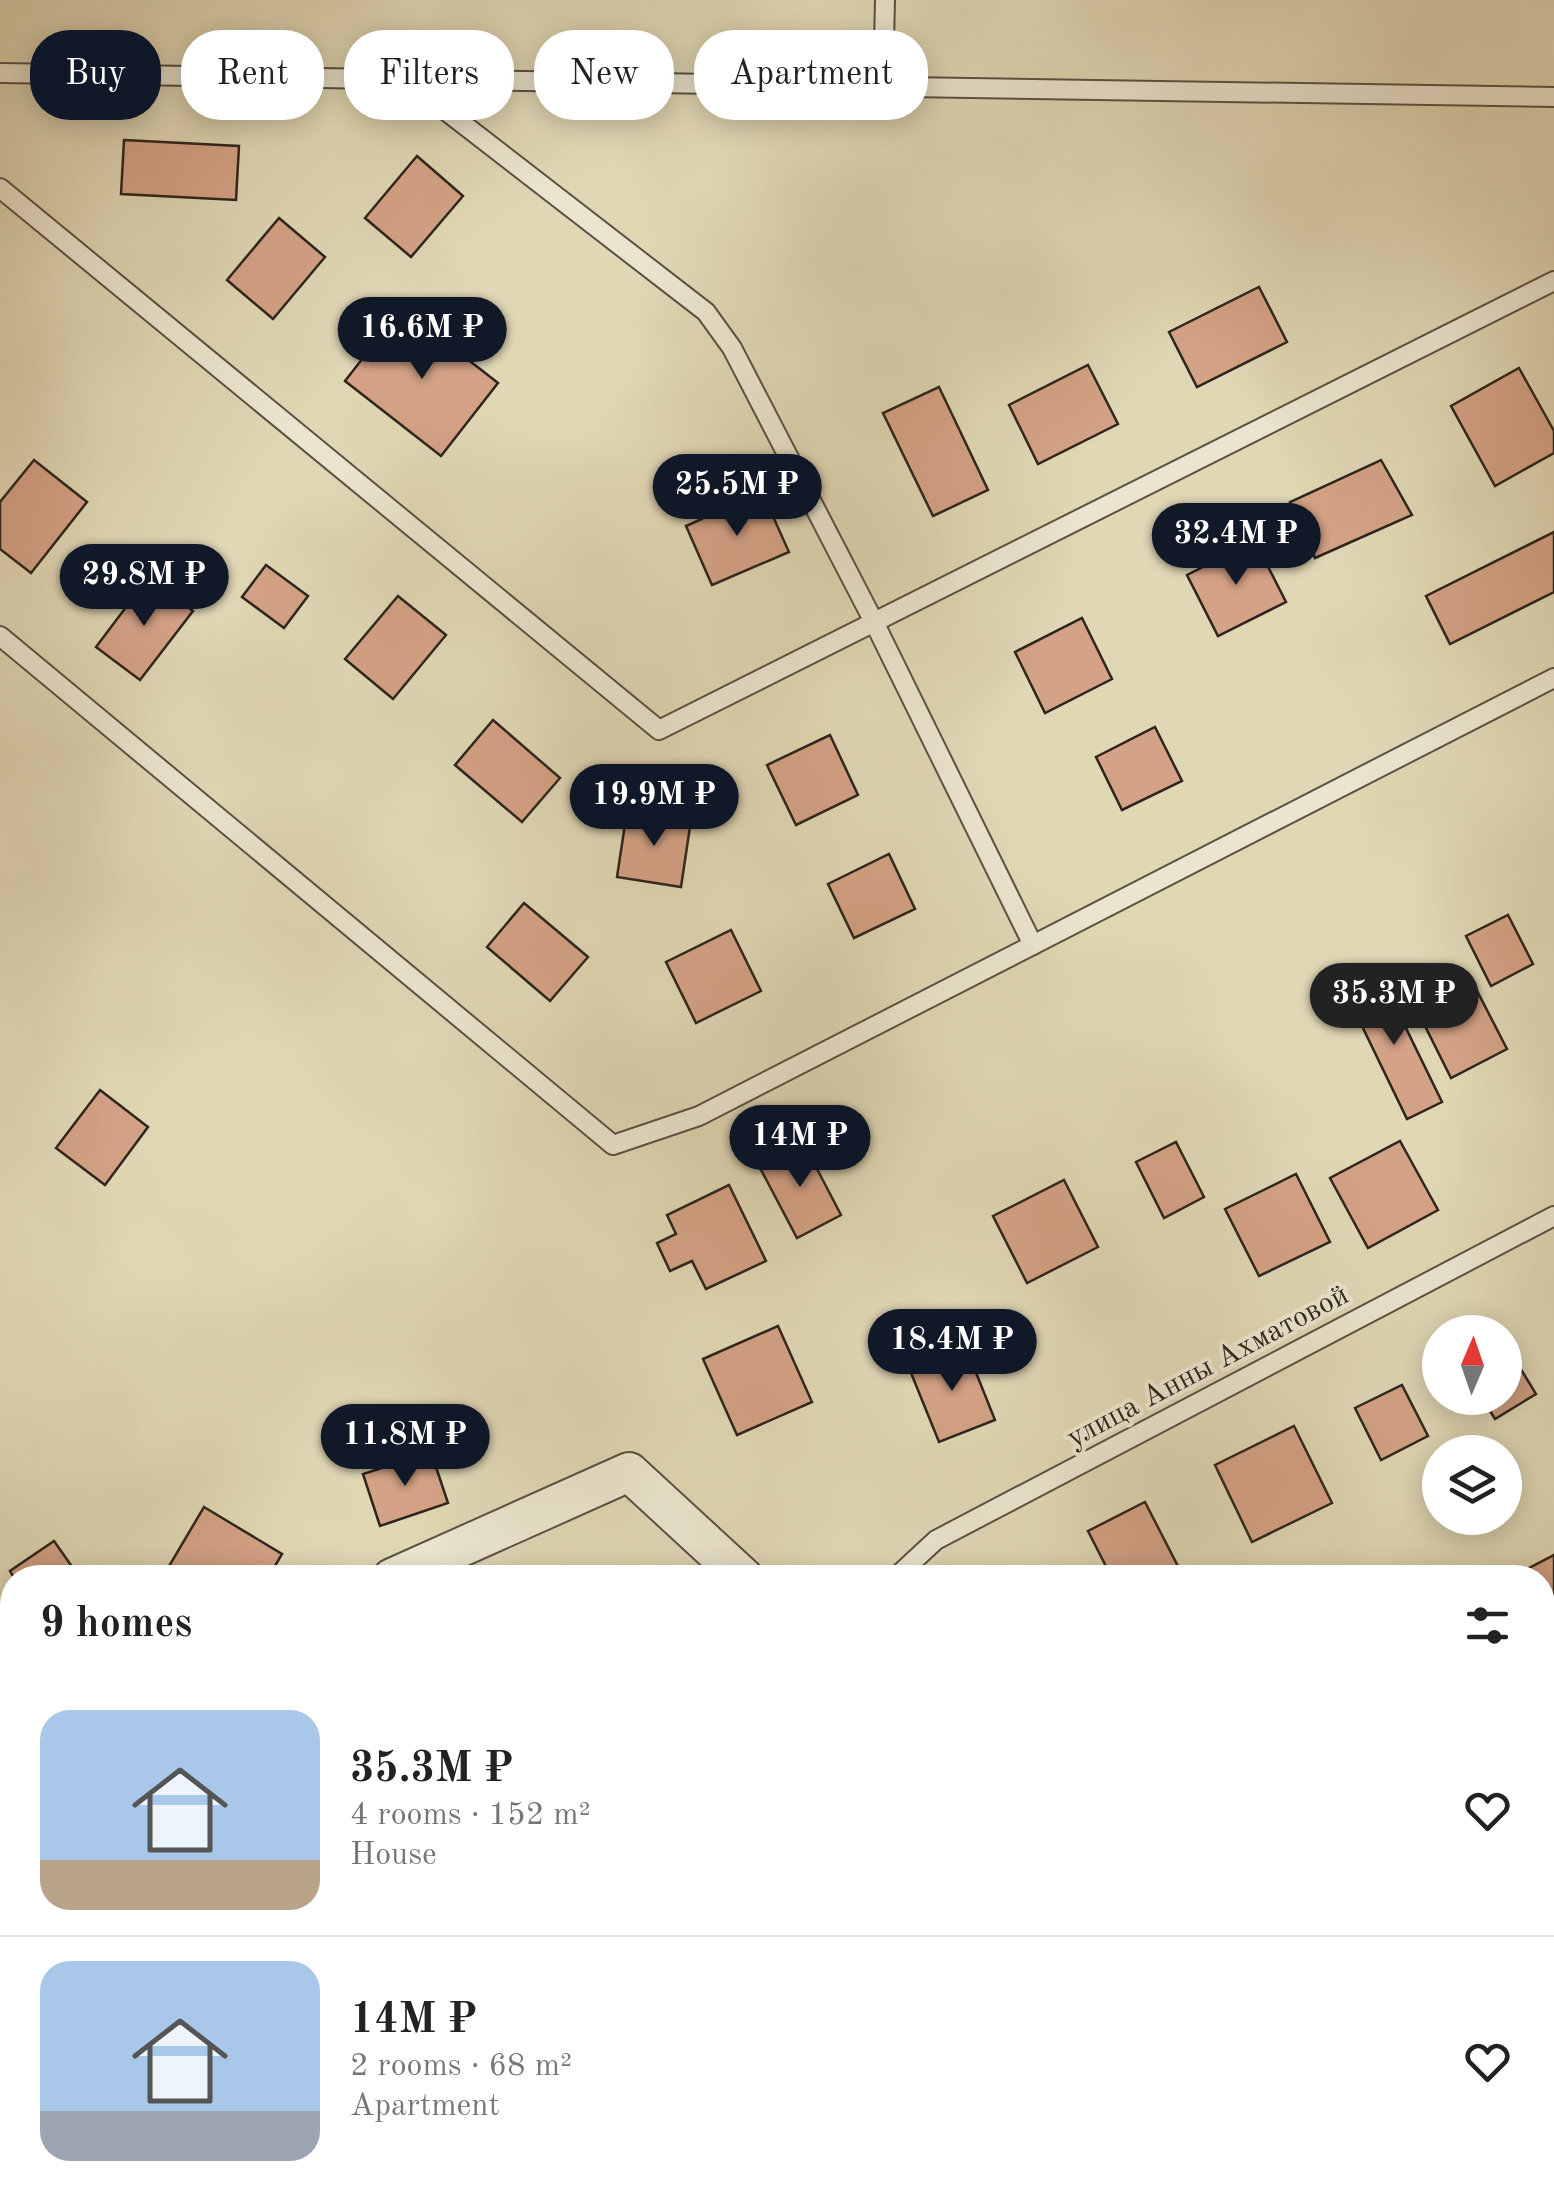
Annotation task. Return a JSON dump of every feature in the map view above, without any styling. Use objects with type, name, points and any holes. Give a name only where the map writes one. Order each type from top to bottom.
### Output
[{"type":"street","points":[[421,1565],[629,1472],[730,1565]]},
{"type":"lane","points":[[885,30],[886,0]]},
{"type":"lane","points":[[0,73],[344,78]]},
{"type":"lane","points":[[514,81],[694,83]]},
{"type":"lane","points":[[928,87],[1554,97]]},
{"type":"lane","points":[[459,120],[706,312],[732,348],[874,622],[1033,945]]},
{"type":"lane","points":[[0,188],[659,730],[1554,282]]},
{"type":"lane","points":[[0,636],[613,1145],[699,1116],[1554,678]]},
{"type":"lane","name":"улица Анны Ахматовой","points":[[909,1565],[936,1540],[1554,1216]]},
{"type":"building","points":[[124,140],[239,146],[236,200],[121,194]]},
{"type":"building","points":[[417,156],[463,196],[411,257],[365,218]]},
{"type":"building","points":[[279,218],[325,257],[273,319],[227,280]]},
{"type":"building","points":[[1259,287],[1287,342],[1197,387],[1169,332]]},
{"type":"building","points":[[402,308],[498,383],[441,456],[345,381]]},
{"type":"building","points":[[1088,365],[1118,424],[1038,464],[1009,405]]},
{"type":"building","points":[[1519,368],[1554,431],[1554,453],[1495,486],[1451,406]]},
{"type":"building","points":[[939,387],[988,490],[933,516],[883,413]]},
{"type":"building","points":[[34,460],[87,502],[31,573],[0,549],[0,502]]},
{"type":"building","points":[[1381,460],[1412,515],[1315,558],[1290,502]]},
{"type":"building","points":[[762,492],[789,552],[712,585],[686,526]]},
{"type":"building","points":[[1554,532],[1554,592],[1450,644],[1426,596]]},
{"type":"building","points":[[1255,541],[1286,602],[1218,636],[1187,575]]},
{"type":"building","points":[[266,565],[308,596],[284,628],[242,597]]},
{"type":"building","points":[[148,578],[193,611],[140,680],[96,647]]},
{"type":"building","points":[[398,596],[446,635],[393,699],[345,659]]},
{"type":"building","points":[[1082,618],[1112,679],[1045,713],[1015,652]]},
{"type":"building","points":[[493,720],[560,778],[522,822],[455,765]]},
{"type":"building","points":[[1155,727],[1182,781],[1122,810],[1096,757]]},
{"type":"building","points":[[830,735],[858,795],[796,825],[767,765]]},
{"type":"building","points":[[627,811],[691,820],[681,887],[617,877]]},
{"type":"building","points":[[889,854],[915,909],[854,938],[828,884]]},
{"type":"building","points":[[524,903],[588,957],[550,1001],[487,947]]},
{"type":"building","points":[[1508,915],[1533,964],[1491,986],[1466,936]]},
{"type":"building","points":[[731,930],[761,991],[696,1023],[666,962]]},
{"type":"building","points":[[1381,977],[1442,1102],[1407,1119],[1346,993]]},
{"type":"building","points":[[1472,981],[1507,1049],[1451,1078],[1417,1010]]},
{"type":"building","points":[[100,1090],[148,1127],[105,1185],[56,1148]]},
{"type":"building","points":[[1400,1141],[1438,1210],[1368,1248],[1330,1178]]},
{"type":"building","points":[[803,1142],[841,1215],[797,1238],[759,1166]]},
{"type":"building","points":[[1176,1142],[1204,1197],[1164,1218],[1136,1162]]},
{"type":"building","points":[[1296,1174],[1330,1242],[1259,1276],[1225,1209]]},
{"type":"building","points":[[1064,1180],[1098,1247],[1027,1283],[993,1216]]},
{"type":"building","points":[[729,1185],[766,1261],[706,1289],[692,1261],[670,1271],[657,1243],[676,1234],[667,1215]]},
{"type":"building","points":[[778,1326],[812,1402],[737,1435],[703,1359]]},
{"type":"building","points":[[965,1345],[995,1420],[939,1442],[909,1368]]},
{"type":"building","points":[[1522,1371],[1536,1394],[1522,1403]]},
{"type":"building","points":[[1402,1385],[1427,1435],[1381,1460],[1355,1408]]},
{"type":"building","points":[[1294,1426],[1332,1503],[1252,1542],[1215,1465]]},
{"type":"building","points":[[431,1452],[448,1503],[380,1526],[363,1474]]},
{"type":"building","points":[[1145,1502],[1177,1565],[1105,1565],[1088,1531]]},
{"type":"building","points":[[204,1507],[282,1554],[276,1565],[170,1565]]},
{"type":"building","points":[[54,1541],[71,1565],[19,1565]]},
{"type":"building","points":[[1554,1555],[1554,1565],[1535,1565]]}]
